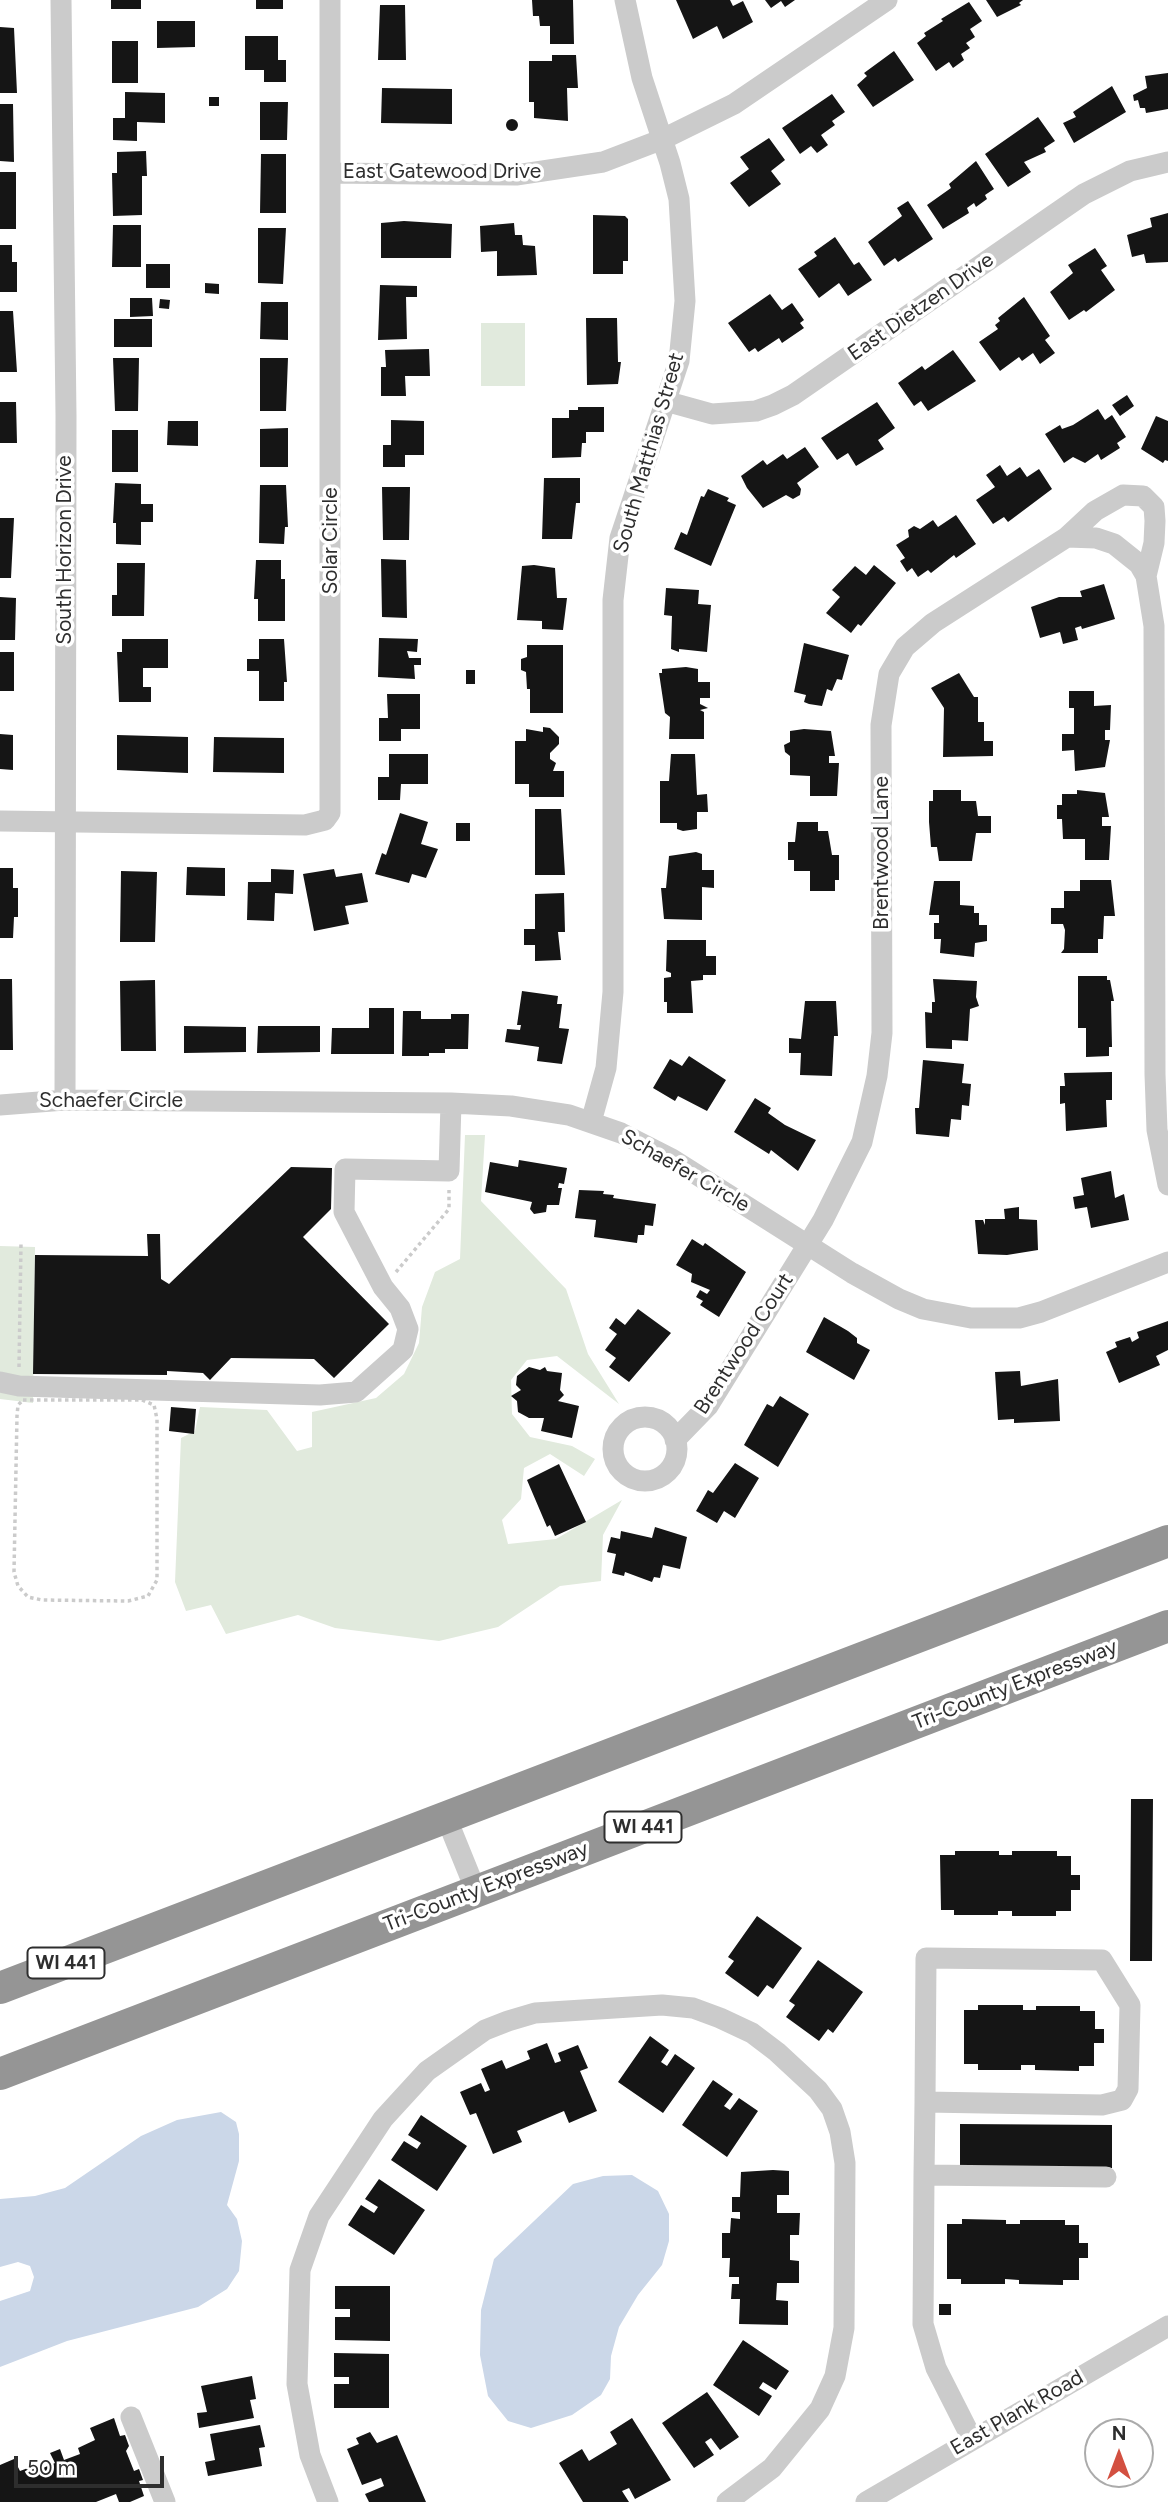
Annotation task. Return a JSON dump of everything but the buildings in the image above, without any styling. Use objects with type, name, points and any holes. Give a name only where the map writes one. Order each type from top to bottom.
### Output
[{"type":"highway","name":"WI 441","points":[[0,1988],[1168,1541]]},
{"type":"highway","name":"Tri-County Expressway","points":[[0,2074],[1168,1626]]},
{"type":"street","name":"South Horizon Drive","points":[[61,0],[65,1100]]},
{"type":"street","name":"Solar Circle","points":[[65,821],[304,825],[325,820],[330,813],[330,0]]},
{"type":"street","name":"South Matthias Street","points":[[591,1122],[606,1068],[612,1003],[613,600],[620,538],[679,361],[685,301],[679,199],[663,139],[642,78],[625,0]]},
{"type":"street","name":"East Gatewood Drive","points":[[330,173],[537,173],[603,162],[663,139],[734,104],[887,0]]},
{"type":"street","name":"East Dietzen Drive","points":[[665,401],[712,414],[756,411],[773,405],[793,395],[1084,194],[1130,171],[1168,162]]},
{"type":"street","name":"Brentwood Lane","points":[[808,1244],[839,1192],[862,1142],[877,1076],[882,1033],[881,725],[889,674],[905,647],[933,622],[1067,537],[1095,511],[1123,495],[1143,496],[1154,507],[1155,522],[1154,544],[1146,576],[1154,626],[1155,1085],[1157,1130],[1168,1185]]},
{"type":"street","points":[[1067,537],[1096,538],[1114,544],[1139,564],[1146,576]]},
{"type":"street","points":[[0,821],[65,821]]},
{"type":"street","name":"Schaefer Circle","points":[[0,1105],[65,1100],[451,1103],[539,1110],[591,1122],[672,1159],[899,1299],[947,1315],[983,1319],[1019,1318],[1041,1312],[1168,1262]]},
{"type":"street","points":[[14,1390],[320,1395],[356,1392],[403,1350],[408,1329],[400,1308],[383,1287],[344,1212],[345,1169],[449,1171],[451,1103]]},
{"type":"street","name":"Brentwood Court","points":[[675,1440],[708,1406],[808,1244]]},
{"type":"street","points":[[446,1818],[476,1891]]},
{"type":"street","points":[[925,2102],[1102,2105],[1122,2100],[1128,2089],[1130,2005],[1102,1960],[926,1958],[923,2324],[936,2368],[972,2439]]},
{"type":"street","points":[[328,2502],[310,2455],[297,2384],[300,2270],[319,2216],[383,2119],[427,2071],[485,2030],[535,2013],[662,2005],[692,2008],[719,2017],[752,2033],[777,2052],[818,2090],[832,2109],[840,2132],[845,2163],[844,2328],[835,2376],[820,2409],[772,2468],[727,2502]]},
{"type":"street","points":[[924,2175],[1106,2177]]},
{"type":"street","name":"East Plank Road","points":[[866,2502],[1168,2326]]},
{"type":"street","points":[[131,2417],[165,2502]]},
{"type":"path","points":[[383,1287],[449,1209],[449,1171]]},
{"type":"path","points":[[14,1390],[142,1400],[153,1405],[157,1419],[157,1580],[148,1596],[128,1601],[42,1600],[28,1597],[18,1586],[15,1572],[17,1408],[14,1390],[21,1243]]},
{"type":"shaded area","points":[[481,323],[525,323],[525,386],[481,386]]},
{"type":"shaded area","points":[[465,1135],[485,1135],[481,1201],[566,1289],[588,1354],[619,1404],[557,1356],[527,1360],[511,1380],[512,1414],[530,1437],[572,1446],[595,1459],[584,1476],[550,1454],[524,1468],[521,1499],[502,1520],[508,1544],[556,1539],[622,1500],[603,1535],[601,1581],[560,1586],[498,1627],[439,1641],[335,1628],[298,1615],[226,1634],[211,1605],[186,1611],[175,1582],[181,1438],[195,1431],[200,1407],[267,1410],[297,1451],[312,1447],[312,1412],[376,1398],[404,1374],[419,1343],[422,1307],[435,1272],[460,1259]]},
{"type":"shaded area","points":[[0,1246],[35,1247],[33,1403],[0,1399]]},
{"type":"water","points":[[221,2112],[236,2122],[239,2134],[239,2161],[227,2205],[237,2219],[242,2241],[239,2271],[227,2289],[198,2307],[67,2341],[0,2367],[0,2301],[30,2291],[34,2277],[30,2266],[18,2262],[0,2267],[0,2199],[35,2196],[65,2188],[141,2136],[177,2120]]},
{"type":"water","points":[[632,2175],[658,2191],[669,2214],[669,2241],[662,2265],[638,2295],[619,2327],[611,2356],[610,2379],[601,2395],[572,2415],[531,2428],[508,2421],[488,2396],[480,2355],[481,2310],[494,2259],[573,2184],[603,2176]]}]
